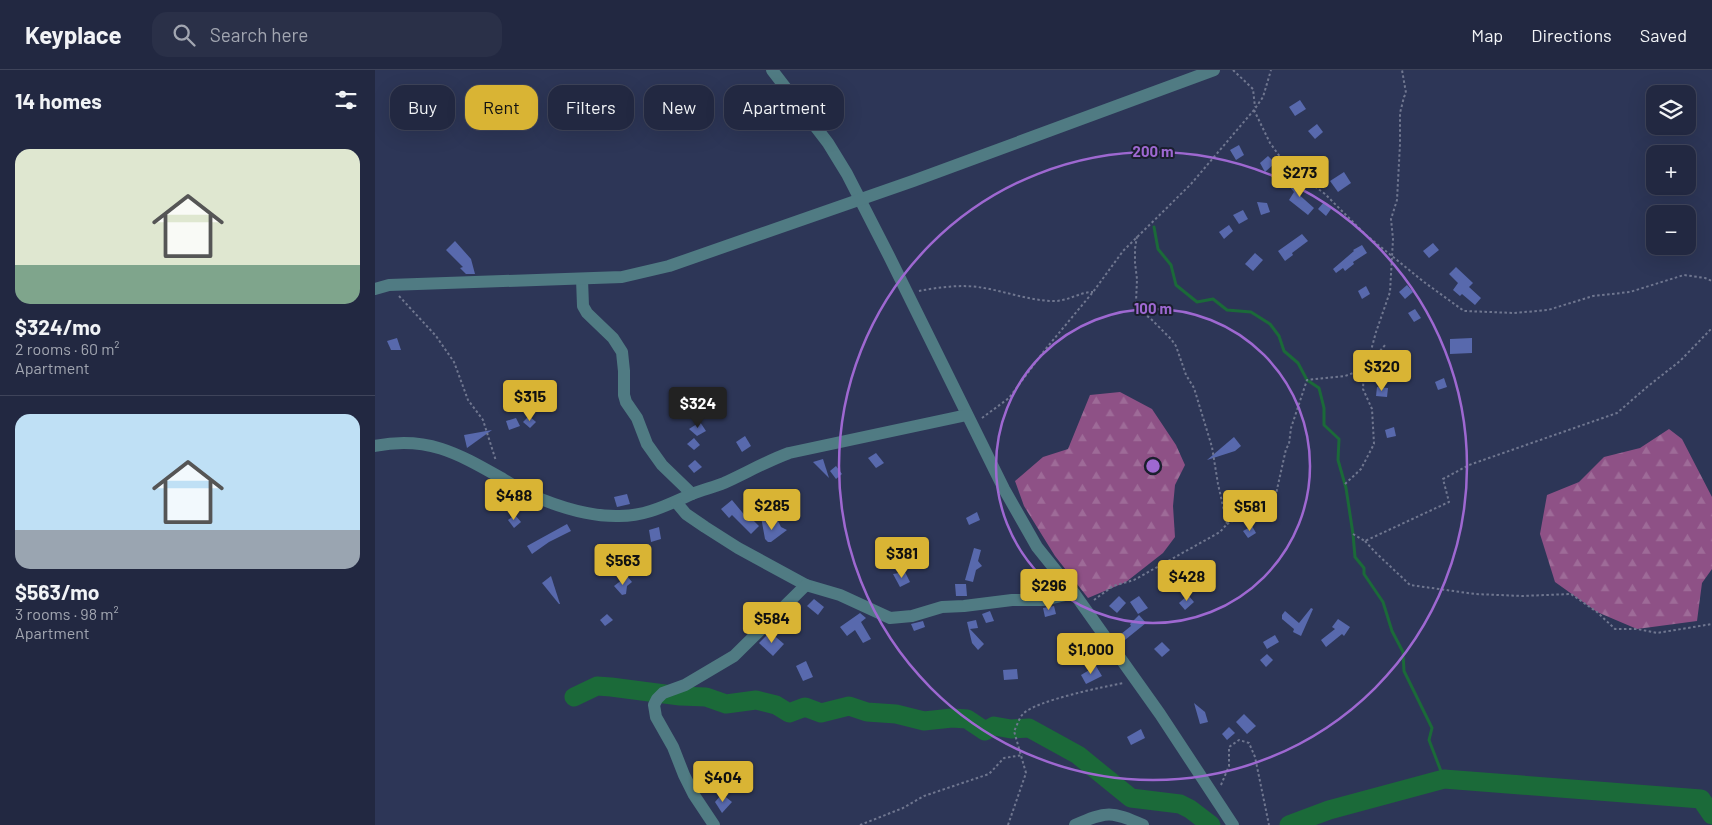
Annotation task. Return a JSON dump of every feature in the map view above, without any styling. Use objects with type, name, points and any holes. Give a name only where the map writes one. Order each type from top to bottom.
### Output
[{"type":"street","points":[[772,70],[827,143],[847,174],[1004,489],[1037,547],[1074,593],[1160,714],[1232,823]]},
{"type":"street","points":[[375,289],[389,285],[622,277],[669,266],[922,178],[1214,70]]},
{"type":"street","points":[[582,279],[582,303],[585,310],[613,338],[622,352],[624,395],[626,402],[637,418],[647,444],[654,456],[692,494]]},
{"type":"street","points":[[375,446],[397,442],[428,444],[444,448],[528,494],[580,512],[615,516],[637,515],[649,512],[692,494],[723,484],[763,463],[789,453],[970,420]]},
{"type":"street","points":[[676,502],[686,514],[705,527],[806,586],[835,593],[884,616],[896,619],[942,607],[1012,600],[1044,600],[1074,593]]},
{"type":"street","points":[[714,825],[694,795],[684,775],[673,747],[656,717],[654,705],[660,696],[685,685],[734,656],[806,586]]},
{"type":"street","points":[[1075,825],[1108,813],[1122,816],[1143,825]]},
{"type":"path","points":[[1233,70],[1253,89],[1256,114],[1270,143],[1286,165],[1325,194],[1366,235],[1424,282],[1464,311],[1514,314],[1548,310],[1593,296],[1630,292],[1684,275],[1712,281]]},
{"type":"path","points":[[970,420],[992,410],[1009,398],[1123,251],[1191,184],[1255,109],[1263,97],[1271,70]]},
{"type":"path","points":[[1345,484],[1361,469],[1374,444],[1372,409],[1363,389],[1364,369],[1390,292],[1393,239],[1391,219],[1397,200],[1400,113],[1403,97],[1406,93],[1402,70]]},
{"type":"path","points":[[1137,236],[1135,250],[1136,302],[1139,311],[1150,318],[1176,346],[1185,375],[1195,388],[1212,447],[1227,524]]},
{"type":"path","points":[[389,285],[436,336],[455,362],[468,400],[483,420],[501,478]]},
{"type":"path","points":[[907,293],[935,288],[981,287],[1021,297],[1060,301],[1087,292],[1093,292]]},
{"type":"path","points":[[1365,540],[1449,502],[1443,479],[1469,464],[1617,413],[1680,361],[1712,328]]},
{"type":"path","points":[[1085,609],[1113,586],[1133,580],[1220,532],[1227,524],[1264,504],[1276,494],[1286,449],[1289,444],[1291,428],[1307,380],[1345,376],[1364,369],[1386,344]]},
{"type":"path","points":[[1353,534],[1365,540],[1410,585],[1475,594],[1522,596],[1571,594],[1597,612],[1615,629],[1637,629],[1657,633],[1712,624]]},
{"type":"path","points":[[1008,825],[1026,772],[1023,755],[1015,732],[1023,714],[1039,705],[1097,688],[1129,682]]},
{"type":"path","points":[[1216,798],[1229,766],[1229,747],[1239,740],[1249,744],[1255,757],[1269,825]]},
{"type":"path","points":[[860,825],[903,808],[924,796],[989,774],[1004,758],[1023,755]]},
{"type":"green space","points":[[1120,392],[1152,409],[1176,445],[1185,465],[1175,485],[1173,506],[1175,537],[1163,553],[1126,582],[1088,598],[1055,556],[1024,506],[1015,481],[1043,457],[1068,449],[1090,395]]},
{"type":"green space","points":[[1669,429],[1682,439],[1712,497],[1712,569],[1702,583],[1697,621],[1637,629],[1597,612],[1555,582],[1540,534],[1547,495],[1579,482],[1604,457],[1640,448]]},
{"type":"building","points":[[1300,100],[1306,109],[1295,116],[1289,107]]},
{"type":"building","points":[[1317,124],[1323,132],[1315,139],[1308,131]]},
{"type":"building","points":[[1239,145],[1244,155],[1236,160],[1230,150]]},
{"type":"building","points":[[1268,156],[1275,163],[1265,172],[1260,163]]},
{"type":"building","points":[[1344,172],[1351,183],[1338,192],[1330,181]]},
{"type":"building","points":[[1298,178],[1304,185],[1296,192],[1314,208],[1308,215],[1289,200],[1294,192],[1289,186]]},
{"type":"building","points":[[1257,202],[1267,203],[1270,212],[1261,215]]},
{"type":"building","points":[[1324,202],[1331,209],[1326,216],[1318,209]]},
{"type":"building","points":[[1243,210],[1248,219],[1239,224],[1233,215]]},
{"type":"building","points":[[1229,225],[1233,231],[1224,239],[1219,232]]},
{"type":"building","points":[[1302,234],[1308,241],[1285,261],[1278,251]]},
{"type":"building","points":[[455,241],[471,259],[475,274],[466,274],[460,268],[463,267],[446,250]]},
{"type":"building","points":[[1433,243],[1439,250],[1429,258],[1423,251]]},
{"type":"building","points":[[1362,245],[1367,253],[1353,262],[1354,264],[1345,271],[1343,268],[1336,273],[1333,269],[1353,250]]},
{"type":"building","points":[[1255,253],[1263,260],[1253,271],[1245,264]]},
{"type":"building","points":[[1456,267],[1473,283],[1469,287],[1481,298],[1475,305],[1462,294],[1460,296],[1453,290],[1458,283],[1449,274]]},
{"type":"building","points":[[1407,285],[1413,292],[1405,299],[1399,292]]},
{"type":"building","points":[[1366,286],[1370,294],[1362,299],[1358,291]]},
{"type":"building","points":[[1415,309],[1421,318],[1414,322],[1408,313]]},
{"type":"building","points":[[397,338],[401,350],[391,350],[387,341]]},
{"type":"building","points":[[1472,338],[1472,353],[1450,354],[1450,339]]},
{"type":"building","points":[[1444,378],[1447,387],[1438,390],[1435,382]]},
{"type":"building","points":[[1377,387],[1388,388],[1387,397],[1376,396]]},
{"type":"building","points":[[529,416],[536,422],[530,428],[523,422]]},
{"type":"building","points":[[516,418],[520,426],[509,430],[506,421]]},
{"type":"building","points":[[700,422],[706,431],[697,436],[689,429]]},
{"type":"building","points":[[1394,427],[1396,436],[1387,438],[1385,430]]},
{"type":"building","points":[[492,430],[467,448],[464,435]]},
{"type":"building","points":[[745,436],[751,446],[742,452],[736,442]]},
{"type":"building","points":[[1234,437],[1241,446],[1235,451],[1207,460]]},
{"type":"building","points":[[694,438],[700,445],[694,450],[687,444]]},
{"type":"building","points":[[876,453],[884,463],[876,468],[868,458]]},
{"type":"building","points":[[823,459],[829,478],[813,462]]},
{"type":"building","points":[[695,460],[702,467],[694,473],[688,466]]},
{"type":"building","points":[[836,466],[842,474],[836,479],[830,471]]},
{"type":"building","points":[[489,480],[510,493],[510,497],[503,499],[496,490],[493,493],[485,483]]},
{"type":"building","points":[[627,494],[630,504],[617,507],[614,497]]},
{"type":"building","points":[[732,500],[747,518],[749,516],[759,526],[751,534],[732,515],[729,518],[721,509]]},
{"type":"building","points":[[977,512],[980,520],[969,525],[966,518]]},
{"type":"building","points":[[515,515],[521,522],[514,528],[508,520]]},
{"type":"building","points":[[761,517],[769,526],[777,519],[781,527],[787,530],[771,542],[768,542],[765,539]]},
{"type":"building","points":[[567,524],[571,531],[549,542],[532,554],[527,546]]},
{"type":"building","points":[[1252,526],[1256,533],[1248,538],[1243,531]]},
{"type":"building","points":[[659,527],[661,539],[651,542],[649,530]]},
{"type":"building","points":[[899,540],[906,550],[899,555],[892,546]]},
{"type":"building","points":[[974,548],[981,550],[978,561],[982,566],[976,570],[973,582],[965,580]]},
{"type":"building","points":[[905,572],[910,582],[900,587],[893,574]]},
{"type":"building","points":[[551,576],[560,604],[542,583]]},
{"type":"building","points":[[627,576],[632,582],[627,586],[626,594],[622,595],[614,586]]},
{"type":"building","points":[[955,584],[966,584],[967,596],[956,596]]},
{"type":"building","points":[[1188,595],[1194,602],[1185,610],[1179,603]]},
{"type":"building","points":[[1119,596],[1126,603],[1117,613],[1109,606]]},
{"type":"building","points":[[1139,596],[1148,608],[1138,614],[1130,602]]},
{"type":"building","points":[[814,599],[824,607],[818,615],[807,606]]},
{"type":"building","points":[[1054,606],[1056,614],[1045,617],[1043,608]]},
{"type":"building","points":[[1311,608],[1313,609],[1301,636],[1293,632],[1294,629],[1282,619],[1285,611],[1299,623]]},
{"type":"building","points":[[990,611],[994,621],[986,623],[982,614]]},
{"type":"building","points":[[860,613],[866,618],[861,622],[871,639],[863,643],[855,630],[847,636],[840,627]]},
{"type":"building","points":[[607,614],[613,620],[605,626],[600,620]]},
{"type":"building","points":[[1139,615],[1146,623],[1120,644],[1116,638],[1131,626],[1130,624]]},
{"type":"building","points":[[1338,619],[1350,627],[1344,636],[1342,634],[1326,647],[1321,640],[1335,629],[1332,627]]},
{"type":"building","points":[[976,620],[978,628],[970,629],[984,644],[978,650],[972,643],[967,622]]},
{"type":"building","points":[[923,621],[925,627],[914,631],[911,624]]},
{"type":"building","points":[[770,632],[784,644],[773,656],[759,643]]},
{"type":"building","points":[[1275,635],[1279,642],[1267,649],[1263,642]]},
{"type":"building","points":[[1162,642],[1170,650],[1162,657],[1154,649]]},
{"type":"building","points":[[1267,654],[1273,660],[1266,667],[1260,660]]},
{"type":"building","points":[[806,661],[813,677],[803,681],[796,666]]},
{"type":"building","points":[[1096,666],[1102,676],[1086,684],[1081,675]]},
{"type":"building","points":[[1017,669],[1018,679],[1004,680],[1003,670]]},
{"type":"building","points":[[1194,703],[1205,712],[1208,722],[1200,724]]},
{"type":"building","points":[[1244,714],[1256,726],[1247,734],[1236,722]]},
{"type":"building","points":[[1229,727],[1235,733],[1227,740],[1222,734]]},
{"type":"building","points":[[1141,729],[1145,738],[1131,745],[1127,737]]},
{"type":"building","points":[[728,769],[733,778],[715,783],[713,773]]},
{"type":"building","points":[[722,794],[732,802],[722,813],[715,802]]},
{"type":"waterway","points":[[1154,227],[1158,249],[1171,265],[1176,285],[1197,302],[1213,299],[1227,310],[1251,312],[1270,324],[1279,336],[1284,351],[1298,363],[1307,380],[1319,388],[1324,408],[1324,425],[1339,439],[1338,460],[1346,488],[1355,557],[1364,568],[1364,574],[1383,602],[1392,631],[1403,652],[1404,671],[1432,728],[1429,740],[1444,779]]},
{"type":"waterway","points":[[574,697],[597,686],[680,696],[706,697],[726,704],[756,700],[776,705],[789,713],[805,707],[821,713],[849,706],[867,712],[896,714],[924,721],[952,718],[967,719],[985,731],[994,726],[1011,729],[1029,728],[1078,755],[1131,798],[1180,804],[1211,825]]},
{"type":"waterway","points":[[1289,825],[1329,810],[1444,779],[1701,799],[1712,815]]}]
